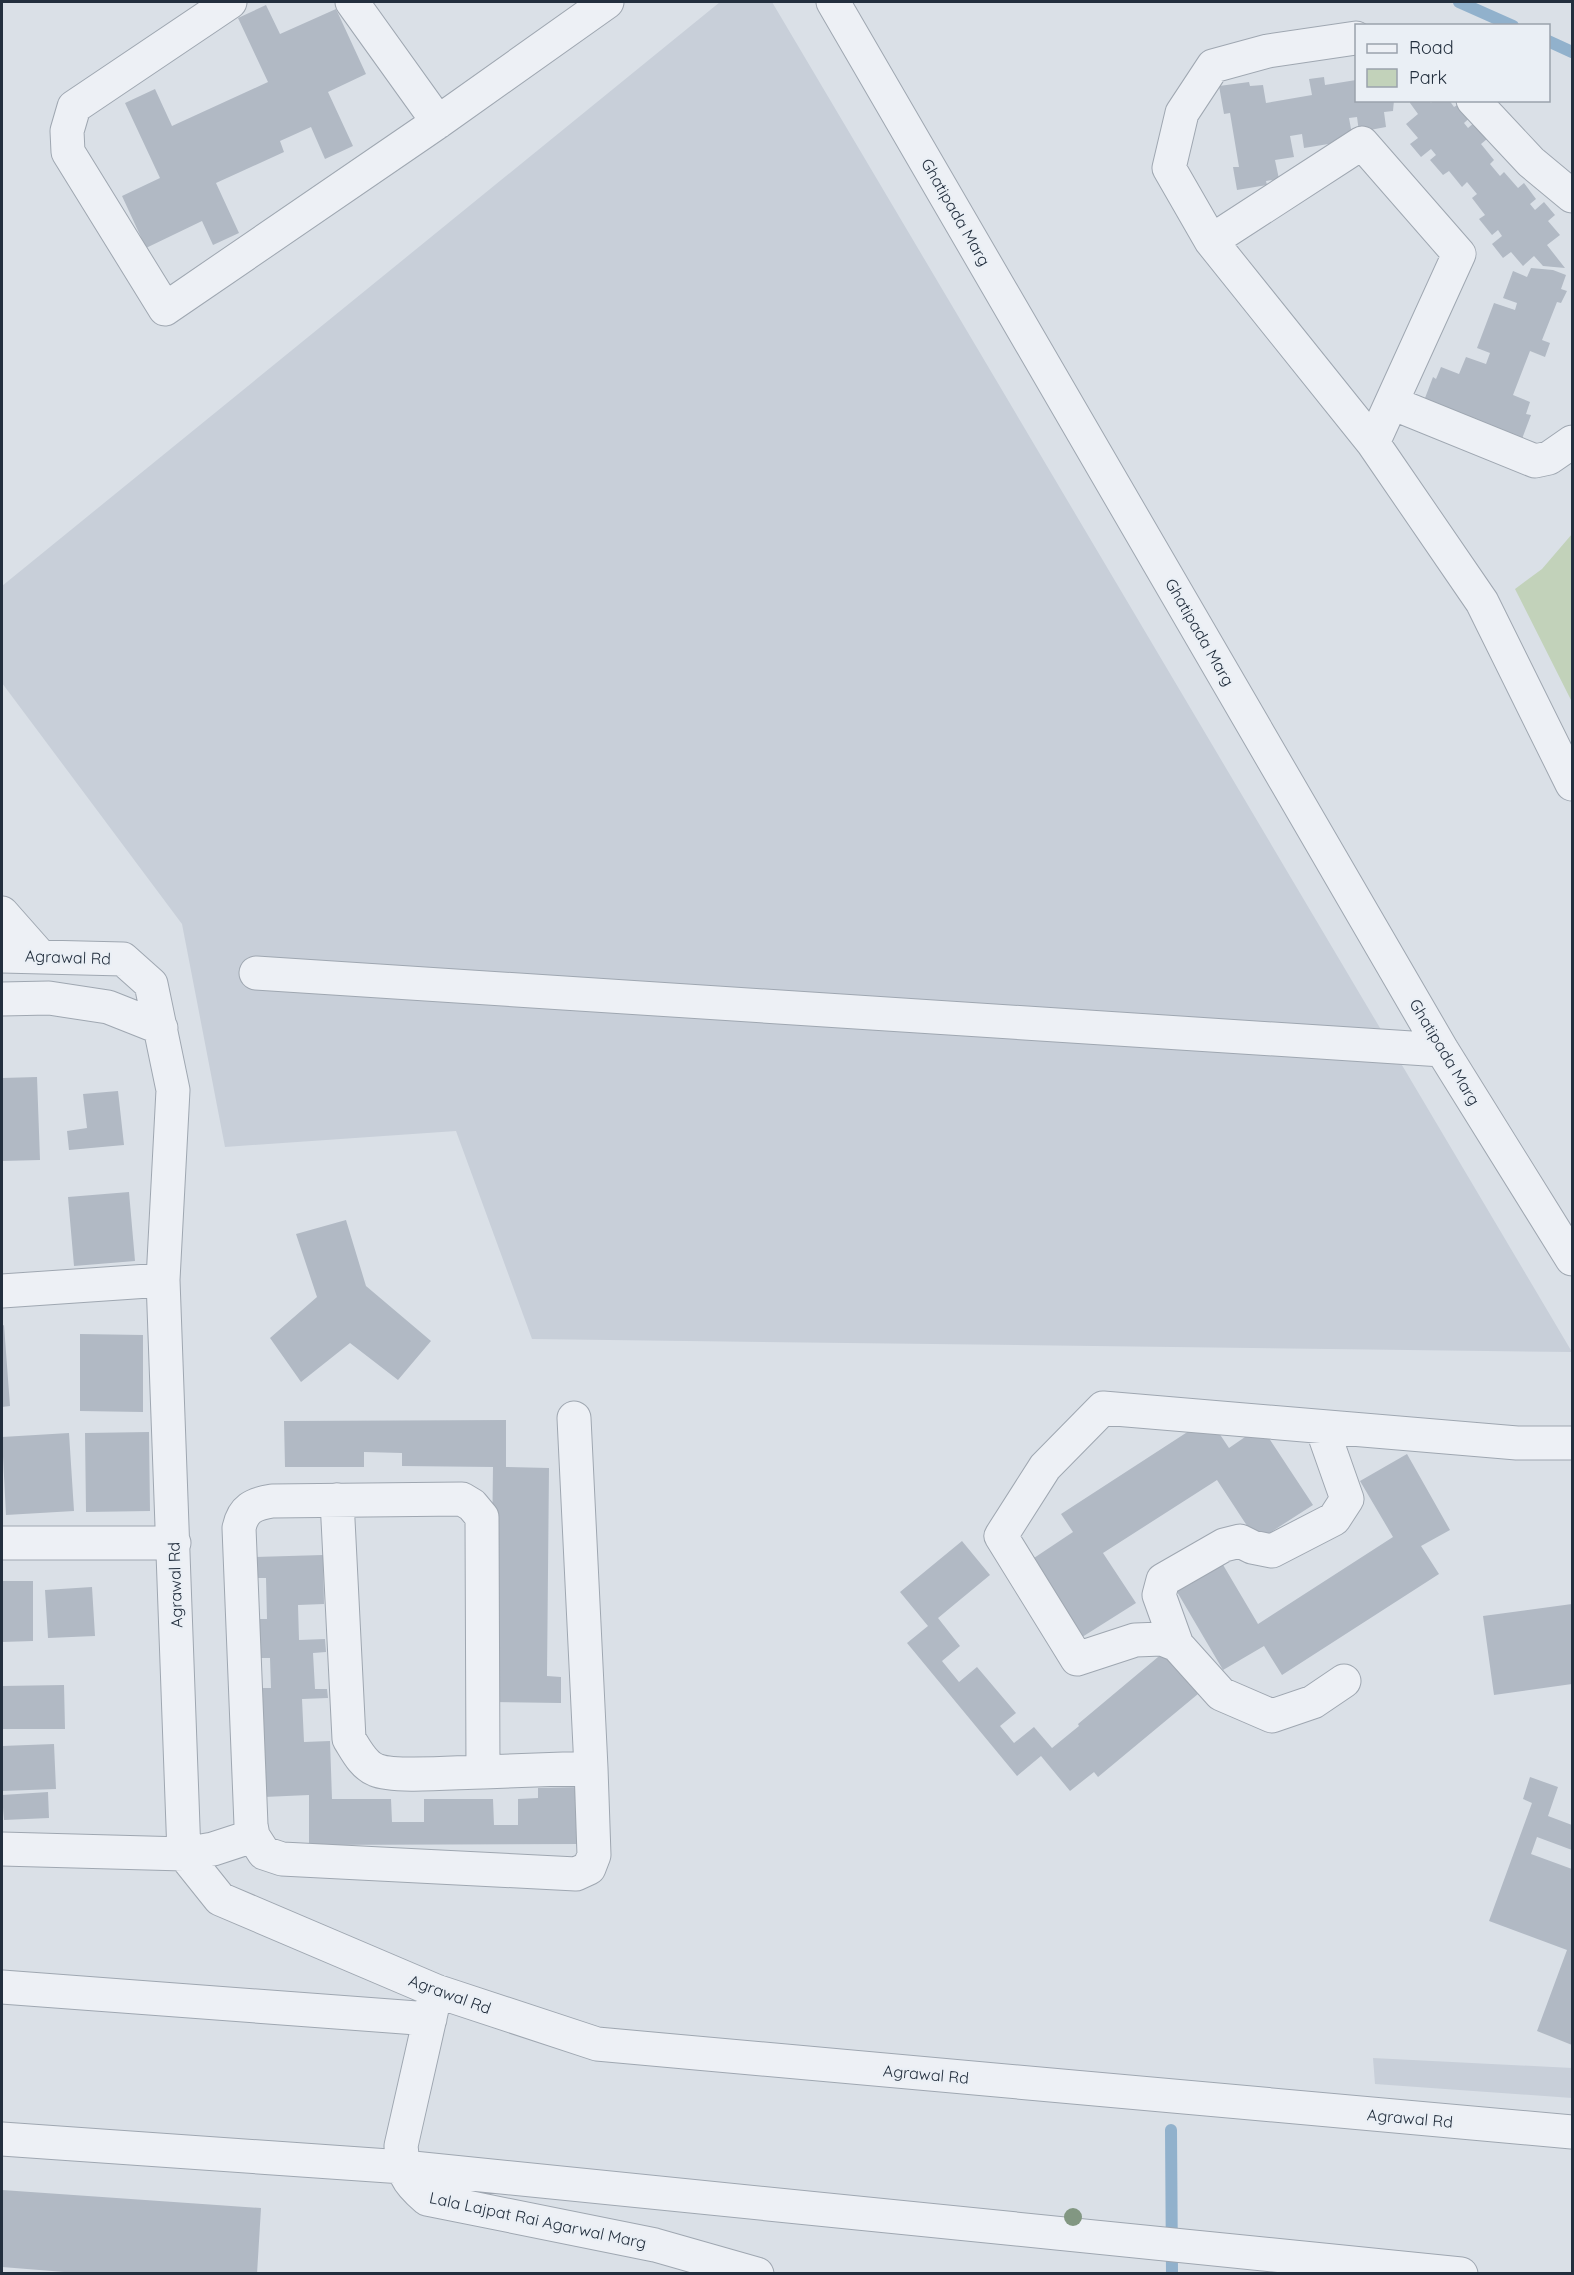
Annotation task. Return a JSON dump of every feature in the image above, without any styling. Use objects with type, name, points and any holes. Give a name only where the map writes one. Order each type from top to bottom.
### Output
[{"type":"street","points":[[230,2],[74,106],[67,131],[68,152],[165,309],[438,122],[607,2]]},
{"type":"street","points":[[352,2],[438,122]]},
{"type":"street","name":"Ghatipada Marg","points":[[833,2],[1442,1050],[1572,1259]]},
{"type":"street","points":[[1355,38],[1268,51],[1213,66],[1182,113],[1169,168],[1211,241],[1373,444],[1482,602],[1572,784]]},
{"type":"street","points":[[1475,102],[1531,162],[1572,196]]},
{"type":"street","points":[[1211,241],[1362,143],[1459,254],[1373,444]]},
{"type":"street","points":[[1392,403],[1535,461],[1549,458],[1572,442]]},
{"type":"street","points":[[2,913],[40,956]]},
{"type":"street","name":"Agrawal Rd","points":[[2,956],[123,959],[152,984],[173,1090],[164,1280],[184,1854],[220,1899],[433,2005],[597,2044],[1572,2132]]},
{"type":"street","points":[[256,973],[1442,1050]]},
{"type":"street","points":[[2,999],[49,998],[108,1007],[160,1028]]},
{"type":"street","points":[[2,1291],[164,1280]]},
{"type":"street","points":[[1177,1645],[1162,1639],[1135,1640],[1077,1659],[1001,1536],[1045,1467],[1103,1408],[1517,1443],[1572,1443]]},
{"type":"street","points":[[483,1772],[482,1517],[472,1505],[462,1499],[272,1501],[255,1504],[242,1515],[239,1528],[251,1826],[253,1836],[264,1853],[282,1859],[576,1874],[589,1868],[594,1855],[574,1418]]},
{"type":"street","points":[[1322,1428],[1347,1499],[1334,1519],[1272,1551],[1252,1547],[1240,1541],[1224,1545],[1163,1580],[1159,1595],[1177,1645],[1221,1694],[1272,1716],[1313,1702],[1344,1681]]},
{"type":"street","points":[[338,1500],[349,1739],[359,1756],[376,1770],[396,1773],[591,1768]]},
{"type":"street","points":[[2,1544],[174,1543]]},
{"type":"street","points":[[2,1849],[184,1854],[213,1849],[253,1836]]},
{"type":"street","points":[[2,1987],[433,2005],[401,2146],[403,2167]]},
{"type":"street","points":[[2,2139],[403,2167],[1461,2274]]},
{"type":"street","name":"Lala Lajpat Rai Agarwal Marg","points":[[403,2167],[409,2183],[427,2199],[655,2245],[757,2274]]},
{"type":"shaded area","points":[[720,2],[772,2],[1572,1352],[532,1339],[456,1131],[225,1147],[182,924],[2,683],[2,586]]},
{"type":"shaded area","points":[[1373,2058],[1572,2068],[1572,2098],[1375,2084]]},
{"type":"green space","points":[[1572,534],[1572,702],[1515,589],[1542,569]]},
{"type":"building","points":[[266,5],[280,34],[336,9],[366,74],[328,92],[353,146],[325,159],[311,127],[280,141],[284,152],[216,183],[239,233],[213,245],[202,221],[146,248],[122,196],[160,178],[125,103],[155,89],[172,126],[268,82],[238,18]]},
{"type":"building","points":[[1324,77],[1325,85],[1355,80],[1355,102],[1394,102],[1393,111],[1384,112],[1386,127],[1359,132],[1357,117],[1349,118],[1353,140],[1304,148],[1302,134],[1290,136],[1294,157],[1275,160],[1279,179],[1266,181],[1267,185],[1237,190],[1233,167],[1239,167],[1230,113],[1224,114],[1219,86],[1249,82],[1250,86],[1263,85],[1266,103],[1312,95],[1309,79]]},
{"type":"building","points":[[1450,102],[1454,107],[1462,102],[1473,115],[1464,123],[1468,128],[1475,122],[1487,139],[1481,144],[1494,160],[1490,164],[1500,176],[1504,172],[1518,188],[1524,183],[1536,199],[1530,204],[1535,210],[1544,202],[1555,215],[1548,221],[1560,235],[1547,245],[1565,268],[1543,266],[1534,256],[1523,266],[1511,252],[1503,258],[1492,244],[1502,236],[1498,230],[1492,235],[1479,219],[1485,215],[1472,198],[1477,194],[1467,182],[1462,187],[1449,171],[1443,175],[1430,160],[1436,155],[1431,149],[1421,157],[1410,144],[1418,138],[1406,124],[1418,114],[1410,103]]},
{"type":"building","points":[[1531,268],[1553,270],[1566,275],[1561,289],[1567,291],[1561,303],[1557,302],[1542,340],[1550,343],[1545,357],[1530,351],[1513,395],[1530,402],[1526,414],[1531,415],[1520,444],[1422,406],[1433,377],[1436,379],[1441,367],[1459,374],[1466,357],[1486,364],[1490,353],[1477,348],[1494,303],[1515,310],[1517,303],[1503,298],[1513,271],[1527,277]]},
{"type":"building","points":[[37,1077],[40,1160],[2,1161],[2,1078]]},
{"type":"building","points":[[118,1091],[124,1145],[69,1150],[67,1131],[87,1128],[83,1094]]},
{"type":"building","points":[[129,1192],[135,1261],[74,1266],[68,1197]]},
{"type":"building","points":[[346,1220],[366,1286],[431,1341],[398,1380],[350,1343],[301,1382],[270,1338],[317,1297],[296,1234]]},
{"type":"building","points":[[4,1325],[10,1406],[2,1407],[2,1326]]},
{"type":"building","points":[[80,1334],[143,1335],[143,1412],[80,1411]]},
{"type":"building","points":[[1209,1418],[1229,1448],[1261,1426],[1313,1505],[1257,1541],[1217,1480],[1103,1553],[1136,1603],[1079,1639],[1028,1562],[1073,1532],[1061,1514]]},
{"type":"building","points":[[506,1420],[506,1467],[549,1468],[547,1676],[561,1677],[561,1703],[490,1702],[493,1467],[402,1466],[402,1453],[364,1452],[364,1467],[285,1467],[284,1421]]},
{"type":"building","points":[[149,1432],[150,1511],[86,1512],[85,1433]]},
{"type":"building","points":[[69,1433],[74,1511],[6,1515],[2,1437]]},
{"type":"building","points":[[1407,1454],[1450,1530],[1421,1546],[1439,1574],[1282,1675],[1264,1646],[1223,1670],[1173,1585],[1219,1558],[1258,1624],[1393,1537],[1360,1481]]},
{"type":"building","points":[[962,1541],[990,1575],[938,1618],[960,1646],[942,1661],[959,1682],[977,1667],[1016,1713],[1000,1726],[1014,1743],[1034,1727],[1052,1748],[1164,1652],[1198,1694],[1098,1777],[1094,1772],[1070,1791],[1041,1756],[1017,1776],[907,1643],[928,1626],[900,1592]]},
{"type":"building","points":[[323,1555],[324,1604],[298,1605],[299,1640],[325,1639],[326,1652],[313,1653],[315,1689],[327,1689],[328,1698],[302,1699],[304,1742],[330,1741],[332,1799],[391,1799],[392,1822],[424,1822],[424,1799],[493,1799],[494,1825],[518,1825],[518,1799],[538,1798],[538,1788],[580,1787],[581,1844],[309,1845],[309,1795],[264,1797],[260,1688],[271,1688],[270,1658],[259,1658],[258,1619],[267,1619],[266,1578],[256,1578],[255,1557]]},
{"type":"building","points":[[2,1581],[33,1581],[33,1641],[2,1642]]},
{"type":"building","points":[[92,1587],[95,1636],[48,1638],[45,1590]]},
{"type":"building","points":[[1572,1604],[1572,1684],[1494,1695],[1483,1616]]},
{"type":"building","points":[[64,1685],[65,1729],[2,1729],[2,1686]]},
{"type":"building","points":[[54,1744],[56,1789],[2,1791],[2,1746]]},
{"type":"building","points":[[1530,1777],[1558,1787],[1548,1816],[1572,1825],[1572,1850],[1537,1837],[1531,1854],[1572,1869],[1572,2045],[1537,2031],[1567,1950],[1489,1921],[1532,1803],[1523,1799]]},
{"type":"building","points":[[48,1792],[49,1818],[4,1820],[2,1795]]},
{"type":"building","points":[[2,2190],[261,2208],[257,2274],[89,2274],[2,2267]]},
{"type":"waterway","points":[[1459,2],[1508,24]]},
{"type":"waterway","points":[[1550,42],[1572,52]]},
{"type":"waterway","points":[[1171,2130],[1172,2274]]}]
